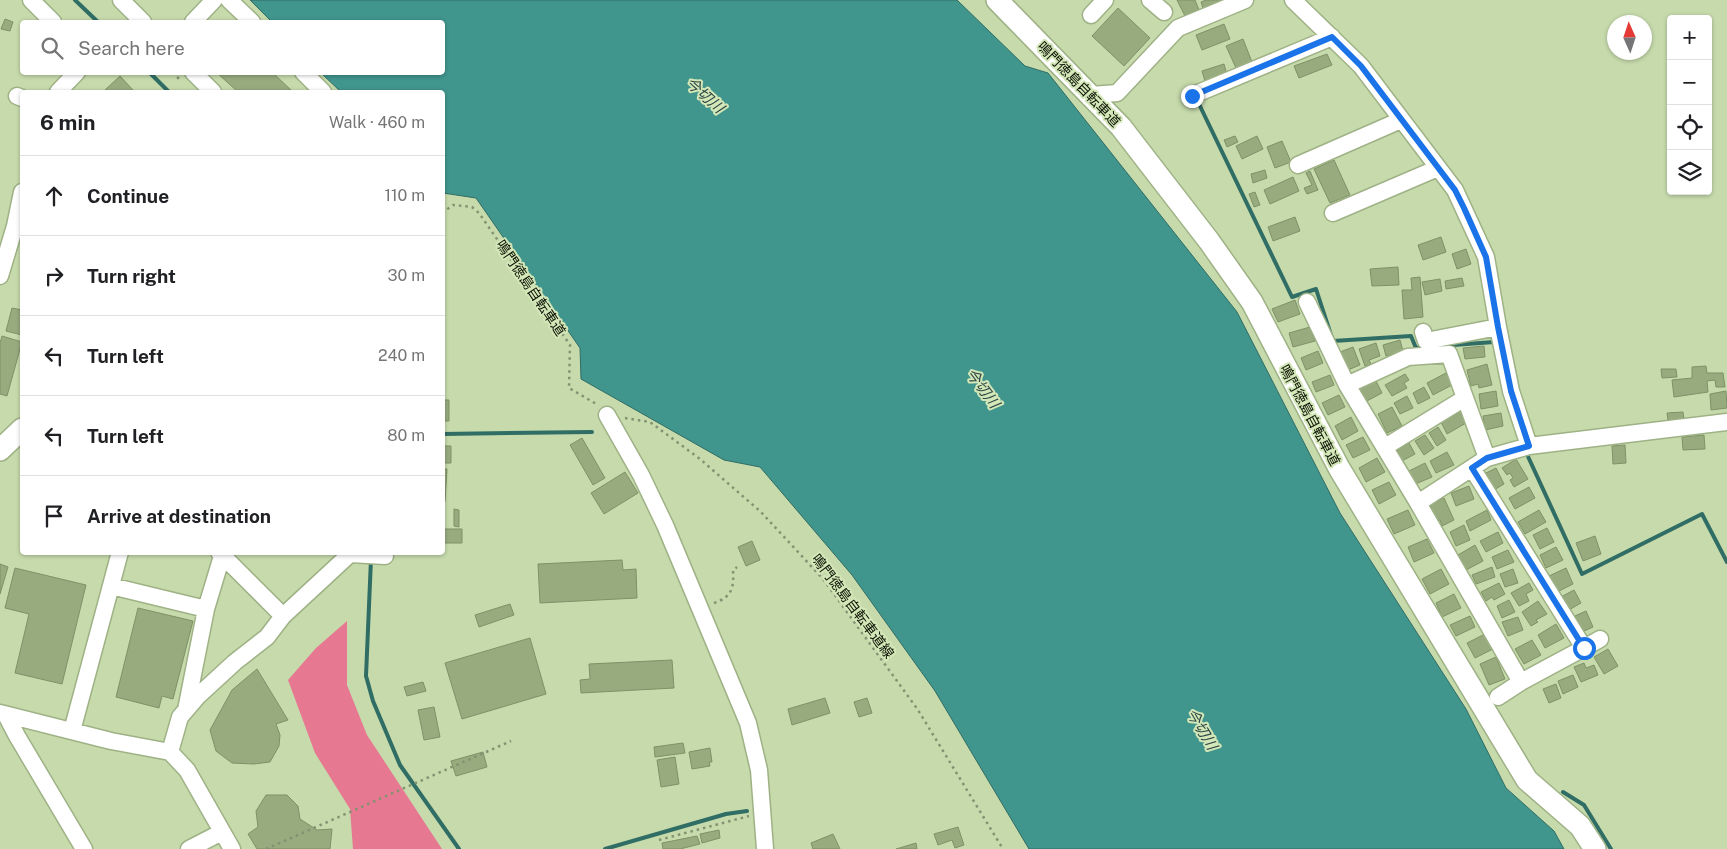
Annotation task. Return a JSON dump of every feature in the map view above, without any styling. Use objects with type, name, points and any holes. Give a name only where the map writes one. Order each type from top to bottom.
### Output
[{"type":"main road","name":"鳴門徳島自転車道","points":[[997,0],[1121,127],[1209,241],[1252,302],[1339,468],[1526,780],[1580,826],[1595,849]]},
{"type":"main road","points":[[0,450],[20,431]]},
{"type":"street","points":[[31,0],[51,20]]},
{"type":"street","points":[[121,0],[141,20]]},
{"type":"street","points":[[194,20],[214,0]]},
{"type":"street","points":[[229,0],[250,20]]},
{"type":"street","points":[[1091,15],[1105,0]]},
{"type":"street","points":[[1150,0],[1164,12]]},
{"type":"street","points":[[1091,95],[1117,93],[1178,28],[1245,0]]},
{"type":"street","points":[[1294,0],[1361,66],[1458,196],[1486,257],[1511,391],[1529,446]]},
{"type":"street","points":[[1192,96],[1332,37]]},
{"type":"street","points":[[60,90],[74,75]]},
{"type":"street","points":[[196,75],[211,90]]},
{"type":"street","points":[[306,75],[321,90]]},
{"type":"street","points":[[1298,165],[1401,120]]},
{"type":"street","points":[[1333,213],[1438,168]]},
{"type":"street","points":[[0,276],[20,199]]},
{"type":"street","points":[[1307,302],[1347,385],[1418,503],[1521,682]]},
{"type":"street","points":[[1423,332],[1426,341],[1498,327]]},
{"type":"street","points":[[1347,385],[1408,357],[1449,354],[1487,458]]},
{"type":"street","points":[[1384,447],[1466,398]]},
{"type":"street","points":[[607,415],[641,475],[665,525],[748,723],[759,770],[764,849]]},
{"type":"street","points":[[1418,503],[1487,458],[1529,446],[1727,422]]},
{"type":"street","points":[[1472,468],[1584,648]]},
{"type":"street","points":[[72,731],[119,555]]},
{"type":"street","points":[[186,710],[206,609],[221,555]]},
{"type":"street","points":[[222,555],[283,616]]},
{"type":"street","points":[[170,752],[180,717],[198,696],[266,637],[283,616],[349,555]]},
{"type":"street","points":[[368,555],[385,556]]},
{"type":"street","points":[[111,586],[206,609]]},
{"type":"street","points":[[1498,697],[1521,682],[1600,640]]},
{"type":"street","points":[[3,714],[112,741],[170,752],[187,770],[232,849]]},
{"type":"street","points":[[3,714],[84,849]]},
{"type":"street","points":[[189,849],[222,832]]},
{"type":"path","name":"鳴門徳島自転車道","points":[[445,212],[453,205],[472,207],[479,213],[570,346],[569,388],[603,408],[607,415]]},
{"type":"path","name":"鳴門徳島自転車道線","points":[[607,415],[650,422],[700,459],[768,518],[823,579],[918,710],[1003,849]]},
{"type":"path","points":[[701,608],[724,599],[734,586],[733,570],[737,567]]},
{"type":"path","points":[[266,849],[511,741]]},
{"type":"path","points":[[659,840],[762,813]]},
{"type":"shaded area","points":[[347,621],[347,685],[367,735],[442,849],[353,849],[350,809],[315,753],[288,680],[316,648]]},
{"type":"water","name":"今切川","points":[[250,0],[957,0],[1025,66],[1048,73],[1237,312],[1340,513],[1466,709],[1506,788],[1554,831],[1564,849],[1029,849],[935,691],[852,575],[760,467],[724,460],[581,379],[580,348],[476,198],[445,193],[445,90],[339,90],[323,75],[445,75],[445,20],[270,20]]},
{"type":"building","points":[[1177,0],[1195,0],[1199,10],[1185,16]]},
{"type":"building","points":[[1206,0],[1222,0],[1224,4],[1204,11],[1201,2]]},
{"type":"building","points":[[1118,8],[1150,38],[1124,66],[1092,36]]},
{"type":"building","points":[[5,19],[13,22],[10,31],[1,29]]},
{"type":"building","points":[[1224,24],[1230,39],[1202,50],[1196,35]]},
{"type":"building","points":[[1243,39],[1252,62],[1236,68],[1226,46]]},
{"type":"building","points":[[1327,54],[1332,65],[1299,78],[1294,66]]},
{"type":"building","points":[[1224,64],[1227,75],[1205,81],[1202,71]]},
{"type":"building","points":[[219,75],[275,75],[291,90],[236,90]]},
{"type":"building","points":[[120,76],[133,90],[105,90]]},
{"type":"building","points":[[1235,136],[1238,142],[1227,147],[1224,140]]},
{"type":"building","points":[[1257,136],[1263,149],[1242,159],[1236,146]]},
{"type":"building","points":[[1282,141],[1291,162],[1275,168],[1267,147]]},
{"type":"building","points":[[1334,160],[1350,195],[1330,203],[1314,169]]},
{"type":"building","points":[[1265,170],[1267,178],[1253,183],[1251,174]]},
{"type":"building","points":[[1310,171],[1318,190],[1307,194],[1304,188],[1312,185],[1306,173]]},
{"type":"building","points":[[1293,177],[1299,191],[1270,204],[1264,190]]},
{"type":"building","points":[[1255,192],[1260,205],[1254,207],[1249,194]]},
{"type":"building","points":[[1295,217],[1300,231],[1273,241],[1268,227]]},
{"type":"building","points":[[1441,237],[1446,252],[1423,260],[1418,245]]},
{"type":"building","points":[[1466,249],[1471,264],[1457,269],[1452,254]]},
{"type":"building","points":[[1398,267],[1399,285],[1372,286],[1370,269]]},
{"type":"building","points":[[1420,277],[1423,317],[1404,319],[1402,290],[1412,290],[1411,278]]},
{"type":"building","points":[[1462,278],[1464,286],[1446,289],[1445,281]]},
{"type":"building","points":[[1440,279],[1442,291],[1425,295],[1422,282]]},
{"type":"building","points":[[1295,300],[1300,314],[1278,322],[1272,309]]},
{"type":"building","points":[[12,308],[20,310],[20,334],[6,331]]},
{"type":"building","points":[[1310,327],[1315,341],[1293,347],[1289,333]]},
{"type":"building","points":[[2,336],[20,341],[20,349],[7,396],[0,394],[0,343]]},
{"type":"building","points":[[1400,340],[1403,351],[1386,356],[1383,345]]},
{"type":"building","points":[[1376,343],[1380,356],[1369,360],[1371,364],[1365,366],[1359,349]]},
{"type":"building","points":[[1484,346],[1485,357],[1465,359],[1463,348]]},
{"type":"building","points":[[1353,347],[1360,365],[1348,370],[1340,352]]},
{"type":"building","points":[[1318,351],[1323,363],[1306,370],[1301,358]]},
{"type":"building","points":[[1487,364],[1492,385],[1479,388],[1478,384],[1471,386],[1467,370]]},
{"type":"building","points":[[1706,366],[1707,373],[1723,373],[1725,387],[1716,387],[1715,380],[1707,381],[1708,392],[1674,397],[1672,380],[1692,378],[1692,367]]},
{"type":"building","points":[[1661,369],[1676,369],[1677,377],[1662,378]]},
{"type":"building","points":[[1446,373],[1452,385],[1433,395],[1427,383]]},
{"type":"building","points":[[1405,374],[1409,380],[1404,383],[1407,388],[1392,396],[1385,385]]},
{"type":"building","points":[[1330,375],[1334,385],[1316,392],[1312,382]]},
{"type":"building","points":[[1375,379],[1382,393],[1365,402],[1357,389]]},
{"type":"building","points":[[1424,387],[1430,398],[1418,404],[1413,393]]},
{"type":"building","points":[[1496,391],[1498,406],[1481,409],[1479,394]]},
{"type":"building","points":[[1726,391],[1727,408],[1711,410],[1710,394]]},
{"type":"building","points":[[1339,395],[1345,407],[1328,415],[1322,403]]},
{"type":"building","points":[[1407,396],[1413,408],[1400,414],[1394,403]]},
{"type":"building","points":[[445,400],[449,400],[449,421],[445,421]]},
{"type":"building","points":[[1392,407],[1402,426],[1387,433],[1378,414]]},
{"type":"building","points":[[1460,412],[1466,423],[1447,434],[1441,422]]},
{"type":"building","points":[[1683,412],[1684,420],[1668,420],[1667,413]]},
{"type":"building","points":[[1501,413],[1503,426],[1485,430],[1483,416]]},
{"type":"building","points":[[1351,417],[1358,431],[1342,440],[1335,426]]},
{"type":"building","points":[[1438,427],[1446,440],[1437,446],[1429,433]]},
{"type":"building","points":[[1425,435],[1434,448],[1424,455],[1415,441]]},
{"type":"building","points":[[1704,435],[1705,449],[1683,450],[1682,437]]},
{"type":"building","points":[[1363,437],[1370,450],[1353,458],[1346,445]]},
{"type":"building","points":[[582,438],[605,478],[593,485],[570,445]]},
{"type":"building","points":[[1409,443],[1415,454],[1400,462],[1394,452]]},
{"type":"building","points":[[1625,445],[1626,463],[1613,464],[1612,446]]},
{"type":"building","points":[[445,446],[451,446],[451,463],[445,463]]},
{"type":"building","points":[[1447,452],[1454,465],[1436,473],[1430,461]]},
{"type":"building","points":[[1377,458],[1385,472],[1366,482],[1359,468]]},
{"type":"building","points":[[1516,459],[1528,479],[1514,487],[1510,480],[1513,478],[1510,473],[1507,475],[1502,468]]},
{"type":"building","points":[[1425,463],[1432,477],[1413,485],[1407,472]]},
{"type":"building","points":[[1496,468],[1504,484],[1492,491],[1484,474]]},
{"type":"building","points":[[445,469],[447,469],[445,502]]},
{"type":"building","points":[[625,472],[638,493],[604,514],[591,493]]},
{"type":"building","points":[[1389,482],[1396,495],[1379,504],[1372,490]]},
{"type":"building","points":[[1469,486],[1474,499],[1456,506],[1451,493]]},
{"type":"building","points":[[1529,487],[1535,498],[1515,509],[1509,498]]},
{"type":"building","points":[[1444,498],[1454,520],[1442,526],[1440,520],[1436,521],[1429,505]]},
{"type":"building","points":[[454,509],[459,510],[459,527],[454,526]]},
{"type":"building","points":[[1408,510],[1415,525],[1394,534],[1387,519]]},
{"type":"building","points":[[1487,510],[1491,520],[1470,531],[1466,521]]},
{"type":"building","points":[[1539,510],[1546,522],[1525,534],[1518,522]]},
{"type":"building","points":[[1464,525],[1470,540],[1456,546],[1450,532]]},
{"type":"building","points":[[1547,528],[1554,542],[1540,549],[1533,535]]},
{"type":"building","points":[[445,529],[462,529],[462,543],[445,543]]},
{"type":"building","points":[[1498,532],[1503,543],[1486,552],[1480,541]]},
{"type":"building","points":[[1595,536],[1601,554],[1583,561],[1576,543]]},
{"type":"building","points":[[1427,539],[1434,553],[1414,562],[1408,547]]},
{"type":"building","points":[[752,541],[760,560],[746,566],[738,547]]},
{"type":"building","points":[[1475,545],[1483,561],[1466,570],[1458,555]]},
{"type":"building","points":[[1556,547],[1563,560],[1546,568],[1540,555]]},
{"type":"building","points":[[1508,550],[1514,562],[1497,569],[1492,557]]},
{"type":"building","points":[[622,560],[623,570],[636,569],[637,598],[540,603],[538,564]]},
{"type":"building","points":[[0,564],[8,567],[0,594]]},
{"type":"building","points":[[1492,567],[1495,577],[1476,584],[1472,575]]},
{"type":"building","points":[[15,568],[86,585],[62,684],[15,673],[29,614],[5,608]]},
{"type":"building","points":[[1566,568],[1573,584],[1555,593],[1547,577]]},
{"type":"building","points":[[1441,569],[1449,584],[1430,594],[1422,579]]},
{"type":"building","points":[[1513,569],[1518,583],[1505,587],[1500,574]]},
{"type":"building","points":[[1499,583],[1505,594],[1494,600],[1492,597],[1486,601],[1481,592]]},
{"type":"building","points":[[1529,583],[1533,590],[1526,594],[1529,601],[1519,606],[1511,593]]},
{"type":"building","points":[[1574,590],[1581,603],[1567,611],[1559,598]]},
{"type":"building","points":[[1454,594],[1461,608],[1442,617],[1436,603]]},
{"type":"building","points":[[1509,600],[1515,612],[1502,618],[1497,606]]},
{"type":"building","points":[[1538,601],[1547,614],[1536,620],[1538,622],[1531,626],[1522,612]]},
{"type":"building","points":[[510,604],[514,615],[479,627],[475,615]]},
{"type":"building","points":[[138,608],[193,621],[173,699],[162,696],[159,708],[116,697]]},
{"type":"building","points":[[1586,611],[1593,627],[1582,632],[1575,616]]},
{"type":"building","points":[[1470,616],[1475,627],[1456,636],[1450,625]]},
{"type":"building","points":[[1518,617],[1523,630],[1508,636],[1502,622]]},
{"type":"building","points":[[1556,624],[1564,638],[1545,648],[1538,635]]},
{"type":"building","points":[[1485,634],[1493,649],[1475,658],[1467,643]]},
{"type":"building","points":[[530,638],[546,694],[462,719],[445,663]]},
{"type":"building","points":[[1532,640],[1541,655],[1524,664],[1515,649]]},
{"type":"building","points":[[1608,649],[1618,666],[1604,674],[1594,657]]},
{"type":"building","points":[[1496,657],[1505,679],[1489,685],[1480,664]]},
{"type":"building","points":[[672,660],[674,688],[581,693],[580,680],[590,679],[589,664]]},
{"type":"building","points":[[1584,663],[1586,668],[1594,665],[1598,675],[1581,682],[1574,667]]},
{"type":"building","points":[[257,669],[288,720],[276,724],[280,735],[279,746],[270,762],[254,764],[232,763],[216,751],[210,730],[232,690]]},
{"type":"building","points":[[1573,675],[1578,687],[1563,694],[1558,681]]},
{"type":"building","points":[[423,682],[426,691],[407,696],[404,687]]},
{"type":"building","points":[[1556,684],[1561,698],[1549,703],[1543,689]]},
{"type":"building","points":[[825,698],[830,713],[792,725],[788,709]]},
{"type":"building","points":[[867,698],[872,713],[859,717],[854,702]]},
{"type":"building","points":[[434,707],[440,737],[424,740],[418,710]]},
{"type":"building","points":[[683,743],[685,753],[655,757],[654,747]]},
{"type":"building","points":[[710,748],[712,762],[709,762],[710,766],[692,769],[689,752]]},
{"type":"building","points":[[483,752],[487,767],[456,776],[451,761]]},
{"type":"building","points":[[675,757],[679,784],[661,787],[657,760]]},
{"type":"building","points":[[266,795],[287,795],[298,806],[300,819],[317,830],[332,829],[330,849],[257,849],[248,834],[258,827],[256,811]]},
{"type":"building","points":[[958,827],[964,845],[955,848],[952,840],[938,845],[934,834]]},
{"type":"building","points":[[719,830],[720,838],[702,843],[700,834]]},
{"type":"building","points":[[833,834],[840,849],[813,849],[811,843]]},
{"type":"building","points":[[697,836],[700,844],[680,849],[663,849],[662,843]]},
{"type":"building","points":[[916,843],[917,849],[896,849]]},
{"type":"waterway","points":[[75,0],[96,20]]},
{"type":"waterway","points":[[152,75],[167,90]]},
{"type":"waterway","points":[[1199,104],[1292,297],[1316,289],[1333,341],[1411,336],[1416,348],[1425,347]]},
{"type":"waterway","points":[[1440,346],[1494,342],[1495,345]]},
{"type":"waterway","points":[[445,434],[592,432]]},
{"type":"waterway","points":[[1525,450],[1582,574],[1702,514],[1727,562]]},
{"type":"waterway","points":[[371,559],[366,676],[373,701],[400,765],[459,849]]},
{"type":"waterway","points":[[1563,792],[1584,805],[1611,849]]},
{"type":"waterway","points":[[605,849],[726,814],[747,811]]},
{"type":"route","points":[[1192,96],[1332,37],[1361,66],[1455,190],[1486,257],[1511,391],[1529,446],[1487,458],[1472,468],[1584,648]]}]
